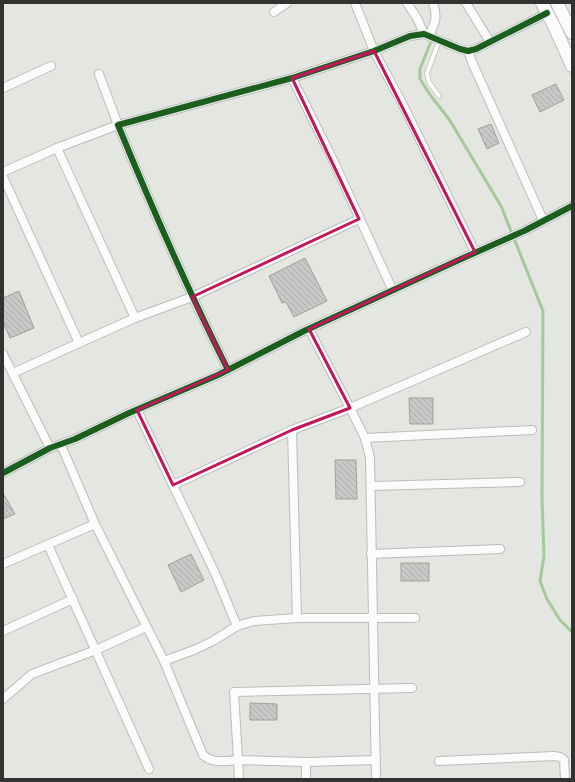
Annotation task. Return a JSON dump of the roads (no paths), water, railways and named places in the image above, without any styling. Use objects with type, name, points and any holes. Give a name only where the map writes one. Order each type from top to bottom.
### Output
[{"type":"main road","points":[[557,3],[572,33]]},
{"type":"main road","points":[[544,8],[572,66]]},
{"type":"street","points":[[274,12],[287,3]]},
{"type":"street","points":[[354,3],[374,51],[403,105],[475,252]]},
{"type":"street","points":[[407,3],[432,37]]},
{"type":"street","points":[[432,37],[437,15],[433,3]]},
{"type":"street","points":[[466,3],[490,42]]},
{"type":"street","points":[[3,172],[57,148],[118,125],[292,78],[374,51],[410,36],[432,37],[468,51],[476,49],[490,42],[544,8]]},
{"type":"street","points":[[468,51],[543,220]]},
{"type":"street","points":[[3,88],[51,66]]},
{"type":"street","points":[[99,74],[151,206],[192,297],[228,370]]},
{"type":"street","points":[[292,78],[333,160],[393,291]]},
{"type":"street","points":[[57,148],[135,318]]},
{"type":"street","points":[[3,176],[79,343]]},
{"type":"street","points":[[3,473],[50,448],[60,445],[228,370],[309,329],[475,252],[524,231],[572,206]]},
{"type":"street","points":[[13,373],[135,318],[192,297],[359,219]]},
{"type":"street","points":[[309,329],[365,438],[370,458],[376,779]]},
{"type":"street","points":[[173,485],[292,430],[350,408],[526,332]]},
{"type":"street","points":[[3,354],[50,448]]},
{"type":"street","points":[[137,410],[215,573],[237,626]]},
{"type":"street","points":[[292,430],[297,618]]},
{"type":"street","points":[[365,438],[532,430]]},
{"type":"street","points":[[60,445],[95,524],[164,661],[203,755],[214,761],[238,760],[306,762],[376,760]]},
{"type":"street","points":[[371,486],[520,482]]},
{"type":"street","points":[[3,564],[95,524]]},
{"type":"street","points":[[48,545],[149,769]]},
{"type":"street","points":[[371,554],[500,549]]},
{"type":"street","points":[[3,631],[73,599]]},
{"type":"street","points":[[164,661],[213,641],[237,626],[254,621],[297,618],[415,618]]},
{"type":"street","points":[[3,699],[32,674],[96,650],[146,627]]},
{"type":"street","points":[[239,779],[234,692],[412,688]]},
{"type":"street","points":[[439,762],[554,756],[560,757],[564,760],[565,779]]},
{"type":"street","points":[[306,762],[306,779]]},
{"type":"lane","points":[[432,37],[427,73],[429,82],[439,96]]},
{"type":"waterway","points":[[432,39],[420,69],[420,79],[449,119],[501,206],[543,311],[542,498],[544,556],[540,581],[547,599],[560,620],[572,632]]}]
